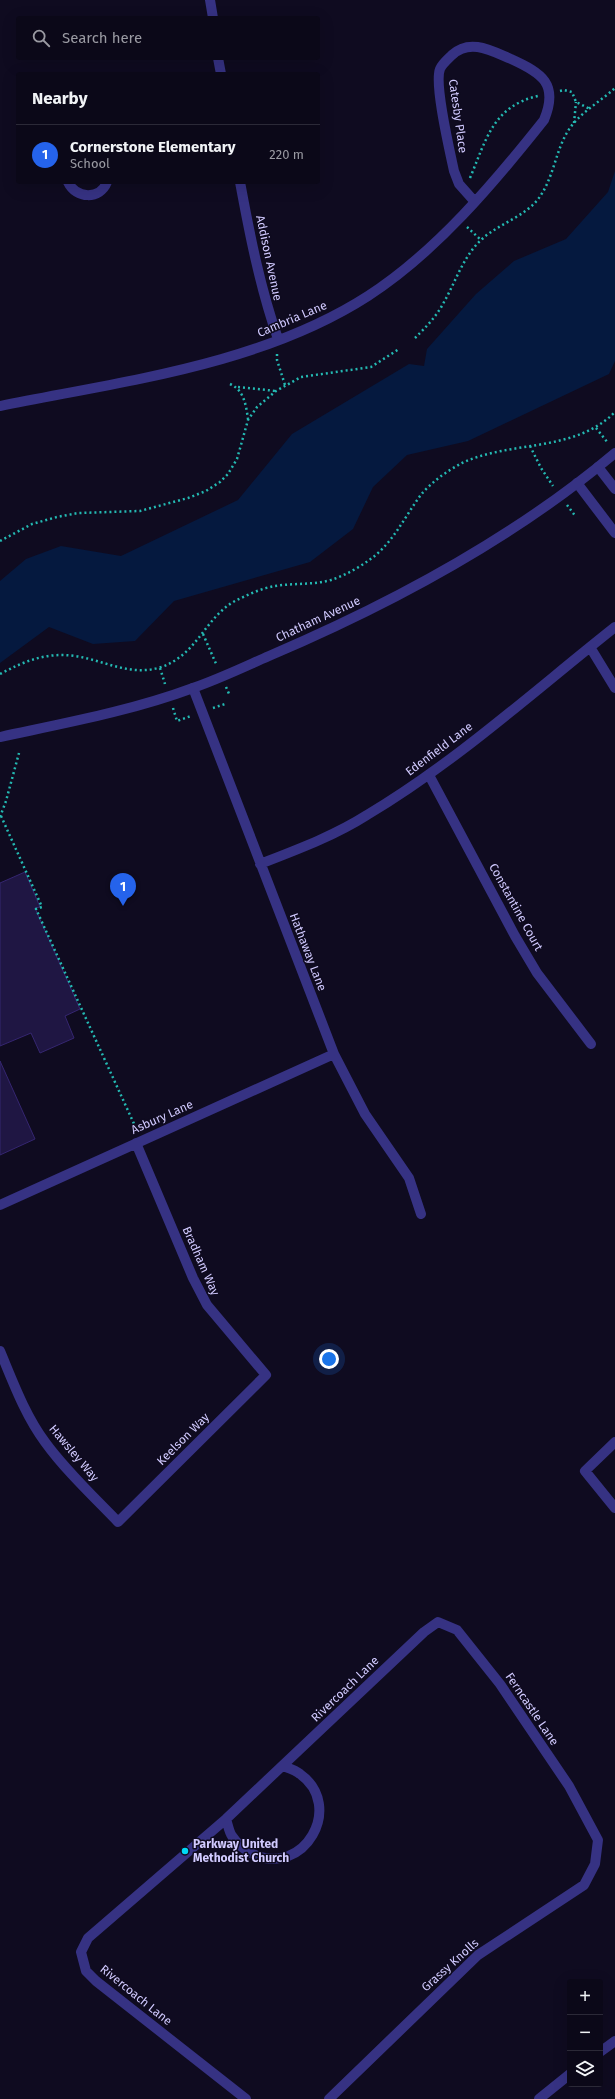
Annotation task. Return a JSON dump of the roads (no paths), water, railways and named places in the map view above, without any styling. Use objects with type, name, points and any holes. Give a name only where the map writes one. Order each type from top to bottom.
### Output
[{"type":"street","points":[[210,0],[213,16]]},
{"type":"street","name":"Catesby Place","points":[[475,202],[459,184],[454,171],[439,86],[440,68],[447,60],[462,48],[483,47],[533,69],[541,75],[549,95]]},
{"type":"street","points":[[218,60],[221,72]]},
{"type":"street","name":"Cambria Lane","points":[[0,406],[189,367],[246,352],[325,321],[368,296],[402,270],[436,241],[475,202],[498,177],[544,120],[549,104],[549,95]]},
{"type":"street","points":[[70,184],[76,192],[84,196],[100,192],[106,184]]},
{"type":"street","name":"Addison Avenue","points":[[240,184],[256,268],[264,299],[278,339]]},
{"type":"street","name":"Chatham Avenue","points":[[0,737],[98,716],[169,696],[194,688],[309,639],[392,598],[490,542],[577,484],[598,467],[613,449]]},
{"type":"street","points":[[598,467],[615,489]]},
{"type":"street","points":[[577,484],[615,533]]},
{"type":"street","name":"Edenfield Lane","points":[[260,864],[309,844],[366,816],[430,775],[615,627]]},
{"type":"street","points":[[590,647],[615,688]]},
{"type":"street","name":"Hathaway Lane","points":[[194,688],[260,864],[334,1054],[365,1114],[409,1178],[421,1214]]},
{"type":"street","name":"Constantine Court","points":[[430,775],[515,936],[537,973],[591,1044]]},
{"type":"street","name":"Asbury Lane","points":[[0,1205],[334,1054]]},
{"type":"street","name":"Bradham Way","points":[[136,1143],[193,1278],[207,1305],[266,1374]]},
{"type":"street","name":"Hawsley Way","points":[[0,1351],[25,1409],[44,1442],[65,1467],[118,1522]]},
{"type":"street","name":"Keelson Way","points":[[118,1522],[266,1374]]},
{"type":"street","points":[[615,1442],[586,1471],[615,1508]]},
{"type":"street","name":"Ferncastle Lane","points":[[424,1632],[438,1622],[457,1630],[500,1684],[569,1786],[598,1840]]},
{"type":"street","name":"Rivercoach Lane","points":[[246,2099],[96,1981],[86,1971],[81,1952],[88,1938],[226,1819],[424,1632]]},
{"type":"street","points":[[226,1819],[232,1836],[245,1850],[262,1858],[280,1858],[297,1852],[311,1840],[318,1823],[319,1804],[312,1787],[300,1774],[283,1766]]},
{"type":"street","name":"Grassy Knolls","points":[[329,2099],[478,1955],[584,1885],[595,1864],[598,1840]]},
{"type":"street","points":[[601,2051],[615,2041]]},
{"type":"street","points":[[539,2099],[567,2076]]},
{"type":"water","points":[[615,171],[615,361],[609,374],[468,441],[407,455],[373,487],[353,529],[310,562],[174,601],[135,641],[93,644],[49,627],[0,663],[0,581],[26,559],[61,546],[121,556],[238,500],[292,434],[409,364],[424,366],[427,349],[476,294],[514,261],[566,239],[608,192]]},
{"type":"place","name":"Cornerstone Elementary","points":[[123,906]]},
{"type":"place","name":"Parkway United Methodist Church","points":[[185,1851]]}]
